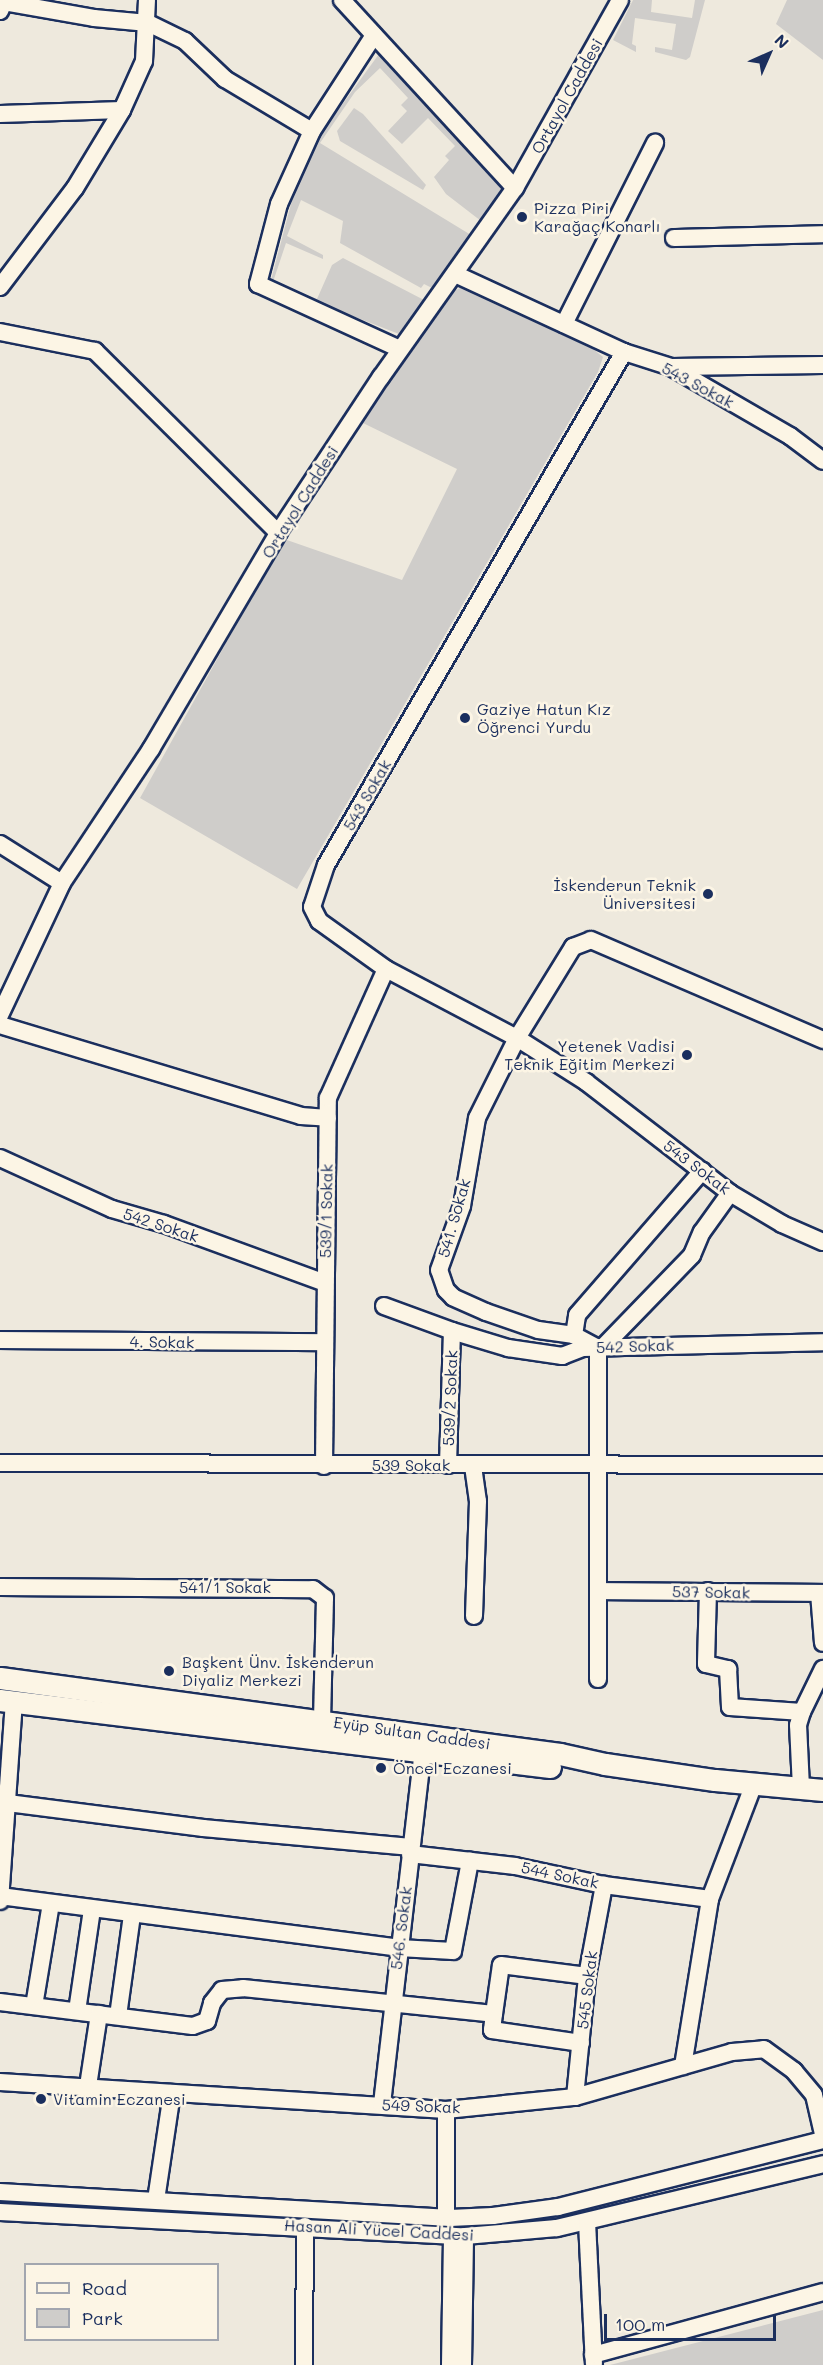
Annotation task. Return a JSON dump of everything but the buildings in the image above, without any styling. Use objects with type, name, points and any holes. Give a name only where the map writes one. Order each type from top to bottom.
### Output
[{"type":"main road","name":"Eyüp Sultan Caddesi","points":[[0,1678],[560,1754],[605,1764],[754,1784],[823,1790]]},
{"type":"main road","points":[[7,1701],[576,1769],[596,1768],[605,1764]]},
{"type":"street","points":[[0,287],[75,188],[122,110],[144,60],[148,23],[147,0]]},
{"type":"street","points":[[342,0],[515,188]]},
{"type":"street","name":"Ortayol Caddesi","points":[[0,1016],[62,883],[151,749],[278,533],[400,349],[515,188],[620,0]]},
{"type":"street","points":[[3,4],[94,18],[148,23],[185,41],[225,79],[312,131]]},
{"type":"street","points":[[374,35],[312,131],[279,204],[258,284],[400,349]]},
{"type":"street","points":[[0,114],[122,110]]},
{"type":"street","points":[[564,324],[655,143]]},
{"type":"street","points":[[674,238],[823,234]]},
{"type":"street","points":[[455,274],[624,352]]},
{"type":"street","points":[[0,332],[95,351],[278,533]]},
{"type":"street","name":"543 Sokak","points":[[823,461],[790,436],[671,367],[624,352],[326,865],[312,907],[319,921],[386,969],[517,1038],[586,1082],[730,1193],[782,1224],[823,1242]]},
{"type":"street","points":[[671,367],[823,365]]},
{"type":"street","points":[[0,844],[62,883]]},
{"type":"street","name":"541. Sokak","points":[[600,1348],[574,1335],[538,1330],[453,1297],[446,1290],[439,1270],[462,1206],[477,1118],[517,1038],[573,947],[591,940],[823,1040]]},
{"type":"street","name":"539/1 Sokak","points":[[324,1466],[328,1098],[386,969]]},
{"type":"street","points":[[0,1025],[302,1116],[328,1118]]},
{"type":"street","name":"542 Sokak","points":[[0,1158],[112,1209],[165,1224],[325,1283]]},
{"type":"street","points":[[574,1335],[577,1315],[702,1171]]},
{"type":"street","points":[[598,1679],[600,1348],[692,1255],[702,1232],[730,1193]]},
{"type":"street","name":"542 Sokak","points":[[384,1306],[452,1331],[538,1354],[562,1356],[583,1348],[823,1342]]},
{"type":"street","name":"539/2 Sokak","points":[[448,1465],[452,1331]]},
{"type":"street","name":"4. Sokak","points":[[0,1340],[324,1342]]},
{"type":"street","name":"539 Sokak","points":[[0,1463],[324,1466],[823,1465]]},
{"type":"street","points":[[473,1466],[478,1501],[474,1616]]},
{"type":"street","name":"541/1 Sokak","points":[[0,1587],[314,1589],[325,1598],[322,1721]]},
{"type":"street","name":"537 Sokak","points":[[599,1591],[821,1593]]},
{"type":"street","points":[[708,1592],[706,1664],[728,1669],[730,1707],[802,1712]]},
{"type":"street","points":[[821,1593],[823,1643]]},
{"type":"street","points":[[801,1788],[798,1725],[823,1669]]},
{"type":"street","points":[[0,1901],[7,1701]]},
{"type":"street","name":"546. Sokak","points":[[382,2104],[423,1752]]},
{"type":"street","points":[[683,2066],[710,1899],[754,1784]]},
{"type":"street","name":"544 Sokak","points":[[4,1802],[203,1828],[410,1851],[515,1866],[604,1885],[710,1899]]},
{"type":"street","points":[[0,1896],[92,1910],[399,1948],[453,1951],[470,1861]]},
{"type":"street","name":"545 Sokak","points":[[575,2097],[587,1976],[604,1885]]},
{"type":"street","points":[[34,2006],[51,1903]]},
{"type":"street","points":[[77,2011],[92,1910]]},
{"type":"street","points":[[118,2016],[132,1915]]},
{"type":"street","points":[[581,2043],[492,2030],[501,1965],[587,1976]]},
{"type":"street","points":[[0,2002],[193,2026],[207,2021],[212,2003],[222,1990],[243,1988],[494,2014]]},
{"type":"street","points":[[88,2086],[99,2014]]},
{"type":"street","name":"549 Sokak","points":[[0,2082],[382,2104],[446,2110],[575,2097],[732,2052],[764,2049],[794,2071],[813,2095],[823,2133]]},
{"type":"street","points":[[156,2200],[172,2093]]},
{"type":"street","points":[[446,2110],[446,2217]]},
{"type":"street","points":[[0,2192],[446,2217],[494,2216],[558,2207],[823,2140]]},
{"type":"street","name":"Hasan Ali Yücel Caddesi","points":[[0,2212],[305,2226],[458,2237],[527,2232],[587,2222],[823,2164]]},
{"type":"street","points":[[587,2222],[594,2360],[823,2292]]},
{"type":"street","points":[[304,2365],[305,2226]]},
{"type":"street","points":[[450,2365],[458,2237]]},
{"type":"street","points":[[458,2237],[463,2365]]},
{"type":"green space","points":[[633,0],[652,0],[651,12],[692,18],[695,0],[705,0],[690,57],[686,60],[655,52],[655,47],[672,50],[676,24],[635,18],[632,44],[636,46],[636,52],[613,40]]},
{"type":"green space","points":[[787,0],[823,0],[823,60],[776,24]]},
{"type":"green space","points":[[379,54],[507,186],[481,221],[446,194],[434,177],[449,160],[445,156],[455,146],[428,118],[402,144],[388,131],[407,111],[401,105],[408,98],[380,68],[355,92],[320,143],[471,235],[432,288],[424,284],[421,288],[340,243],[343,221],[301,200],[287,236],[323,255],[323,259],[286,243],[273,282],[317,299],[332,265],[343,258],[424,300],[399,334],[270,284],[291,204],[315,142]]},
{"type":"green space","points":[[354,108],[363,114],[426,185],[423,190],[340,141],[337,131]]},
{"type":"green space","points":[[460,288],[593,349],[603,357],[598,372],[297,889],[140,798],[284,539],[402,580],[457,469],[363,423],[446,295]]},
{"type":"green space","points":[[823,2310],[823,2365],[610,2365]]},
{"type":"place","name":"Pizza Piri Karağaç Konarlı","points":[[522,217]]},
{"type":"place","name":"Gaziye Hatun Kız Öğrenci Yurdu","points":[[465,718]]},
{"type":"place","name":"İskenderun Teknik Üniversitesi","points":[[708,894]]},
{"type":"place","name":"Yetenek Vadisi Teknik Eğitim Merkezi","points":[[687,1055]]},
{"type":"place","name":"Başkent Ünv. İskenderun Diyaliz Merkezi","points":[[169,1671]]},
{"type":"place","name":"Öncel Eczanesi","points":[[381,1768]]},
{"type":"place","name":"Vitamin Eczanesi","points":[[41,2099]]}]
